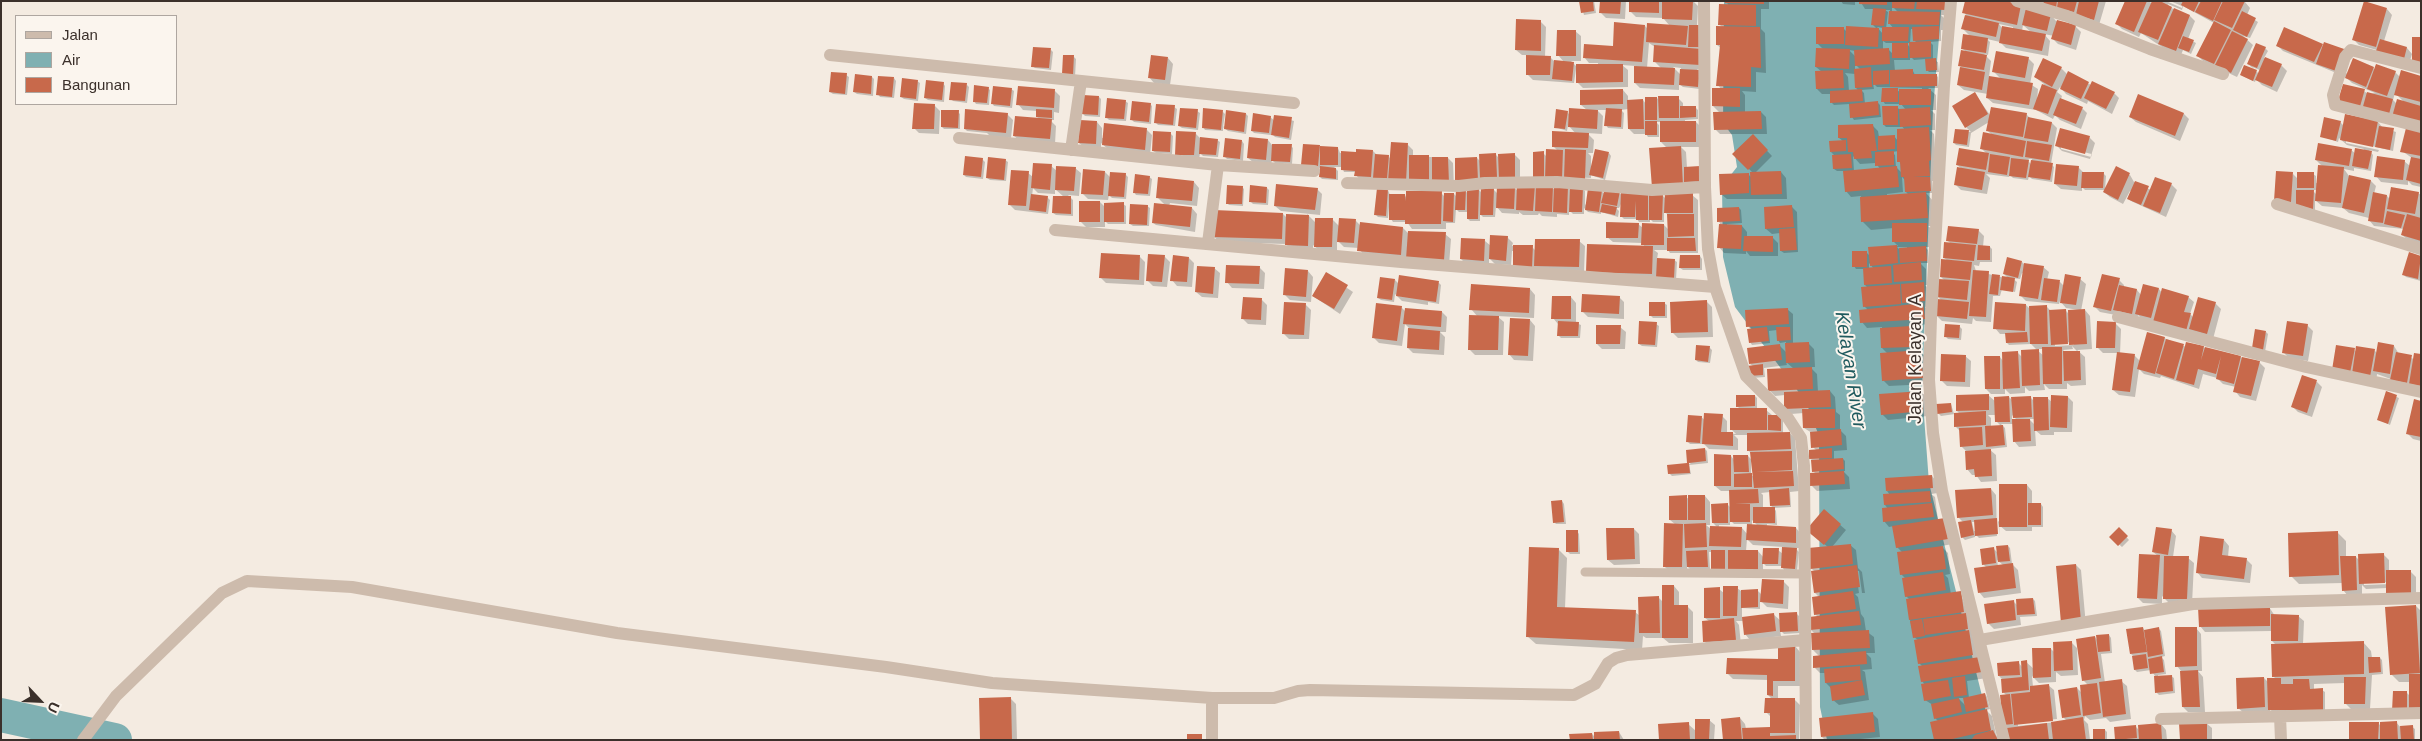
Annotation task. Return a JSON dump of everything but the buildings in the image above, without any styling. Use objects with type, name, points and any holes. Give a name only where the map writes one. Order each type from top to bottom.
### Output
[{"type":"street","points":[[1704,1],[1705,187],[1708,249],[1715,287],[1746,376],[1788,418],[1801,438],[1804,466],[1806,740]]},
{"type":"street","name":"Jalan Kelayan A","points":[[1951,1],[1944,86],[1929,380],[1933,432],[1942,491],[2004,740]]},
{"type":"street","points":[[2017,1],[2067,16],[2150,49],[2224,74]]},
{"type":"street","points":[[2421,68],[2351,50],[2345,57],[2333,95],[2336,105],[2421,127]]},
{"type":"street","points":[[830,55],[1294,103]]},
{"type":"street","points":[[1071,150],[1081,81]]},
{"type":"street","points":[[958,138],[1218,165],[1314,171]]},
{"type":"street","points":[[1208,243],[1218,165]]},
{"type":"street","points":[[1347,183],[1459,186],[1485,183],[1557,182],[1652,190],[1705,187]]},
{"type":"street","points":[[2277,204],[2421,249]]},
{"type":"street","points":[[1055,230],[1401,262],[1715,287]]},
{"type":"street","points":[[2118,317],[2306,367],[2421,392]]},
{"type":"street","points":[[83,740],[116,696],[222,593],[247,581],[352,587],[617,633],[886,667],[992,683],[1212,698],[1274,698],[1298,691],[1310,690],[1574,695],[1595,684],[1608,663],[1627,655],[1805,640]]},
{"type":"street","points":[[1980,640],[2193,604],[2421,598]]},
{"type":"street","points":[[1212,698],[1212,740]]},
{"type":"street","points":[[2161,719],[2421,713]]},
{"type":"street","points":[[2280,716],[2281,740]]},
{"type":"lane","points":[[1585,572],[1804,574]]},
{"type":"water","name":"Kelayan River","points":[[1724,1],[1942,1],[1933,110],[1922,389],[1929,483],[1993,740],[1827,740],[1820,707],[1819,436],[1806,402],[1735,307],[1723,257],[1722,186],[1737,167],[1732,135],[1723,123]]},
{"type":"waterway","points":[[1,715],[115,740]]}]
